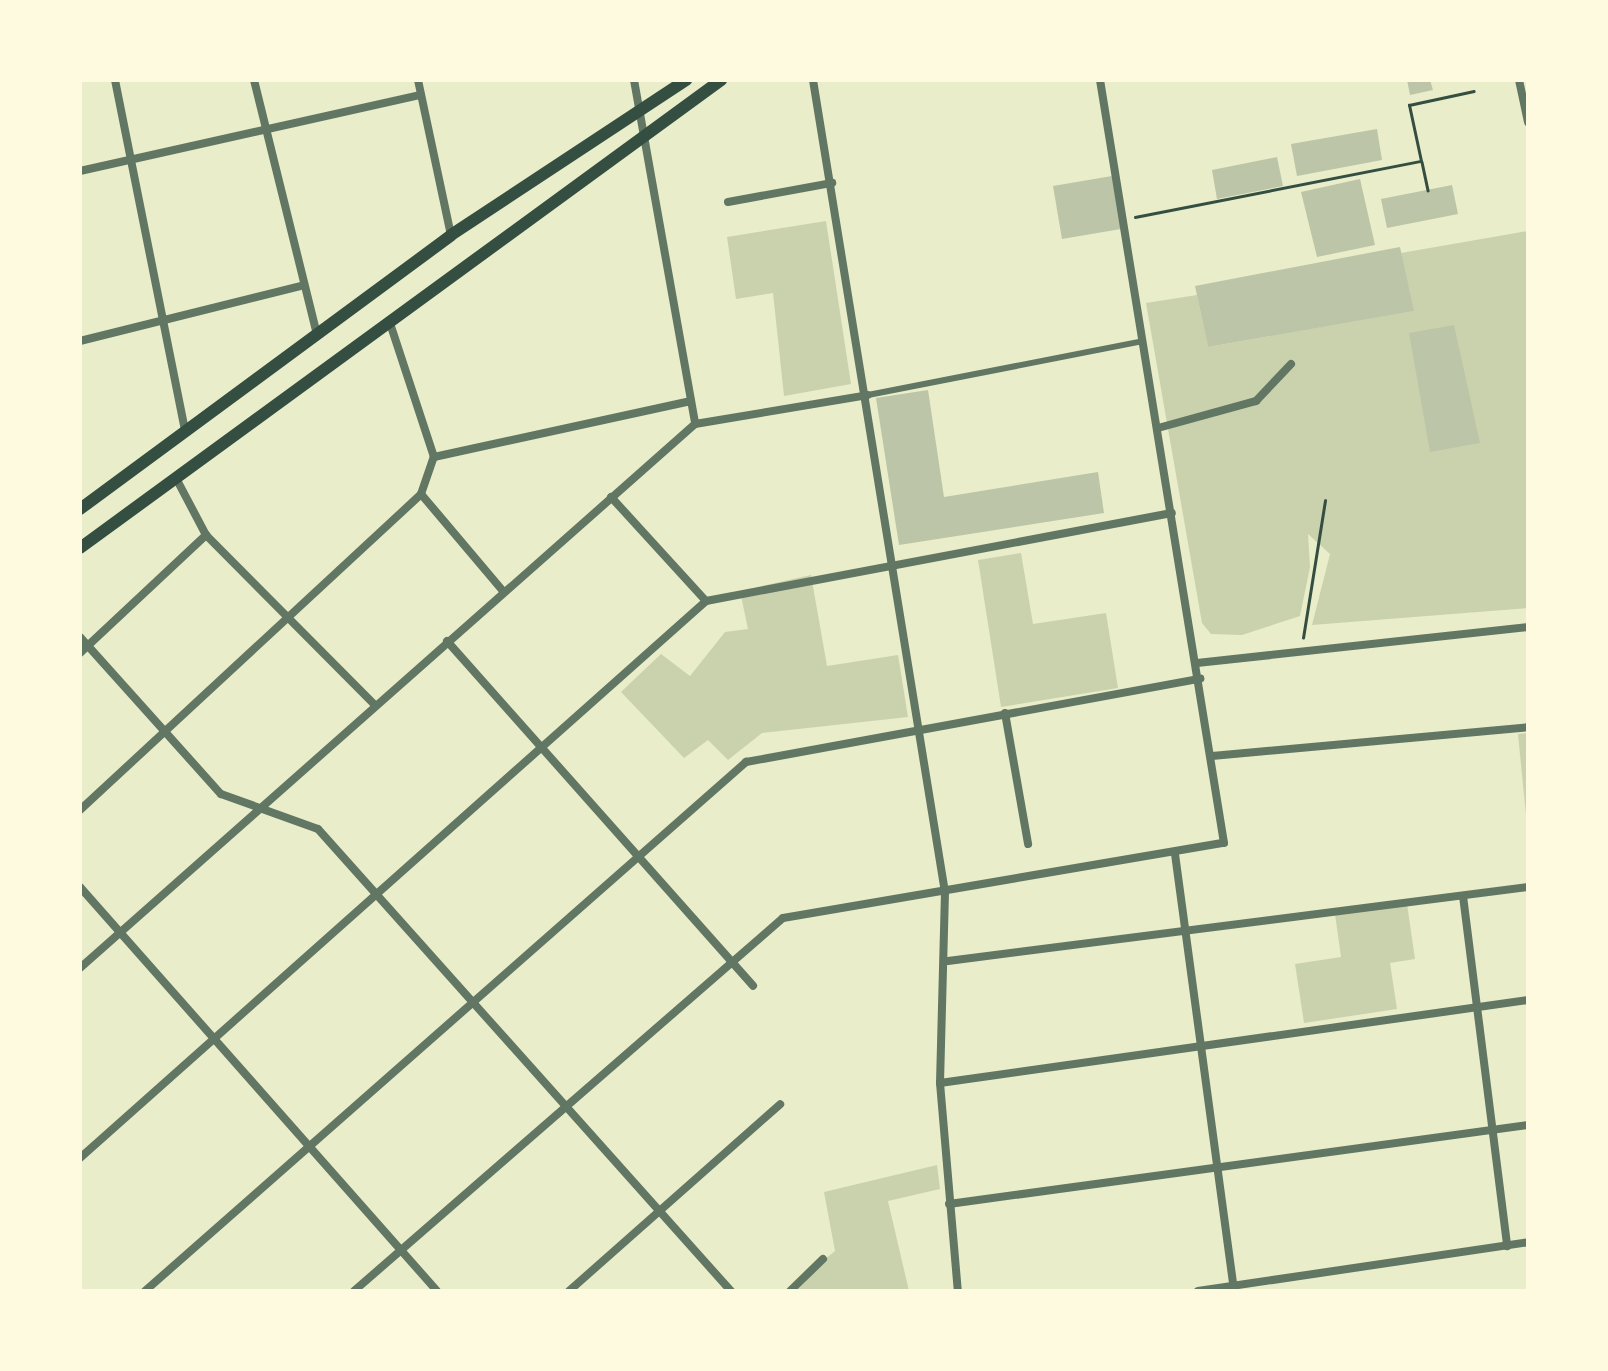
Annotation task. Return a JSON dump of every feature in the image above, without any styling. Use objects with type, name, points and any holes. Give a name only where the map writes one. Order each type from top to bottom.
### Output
[{"type":"main road","points":[[80,508],[184,426],[451,235],[686,80]]},
{"type":"main road","points":[[80,548],[391,326],[646,132],[721,80]]},
{"type":"street","points":[[115,80],[184,426]]},
{"type":"street","points":[[254,80],[300,286],[316,331]]},
{"type":"street","points":[[418,80],[451,235]]},
{"type":"street","points":[[634,80],[696,424]]},
{"type":"street","points":[[813,80],[868,394],[945,892],[948,962],[940,1083],[958,1291]]},
{"type":"street","points":[[354,1291],[783,918],[1224,843],[1100,80]]},
{"type":"street","points":[[1519,80],[1528,122]]},
{"type":"street","points":[[80,172],[421,96]]},
{"type":"street","points":[[728,202],[832,182]]},
{"type":"street","points":[[80,340],[300,286]]},
{"type":"street","points":[[80,810],[167,734],[421,494],[434,457],[391,326]]},
{"type":"street","points":[[80,968],[502,590],[696,424],[1143,340]]},
{"type":"street","points":[[1158,428],[1256,401],[1291,364]]},
{"type":"street","points":[[434,457],[691,401]]},
{"type":"street","points":[[178,480],[206,535],[375,706]]},
{"type":"street","points":[[421,494],[502,590]]},
{"type":"street","points":[[612,497],[706,602]]},
{"type":"street","points":[[80,1158],[214,1043],[706,602],[894,562],[1172,513]]},
{"type":"street","points":[[84,650],[206,535]]},
{"type":"street","points":[[1197,663],[1528,626]]},
{"type":"street","points":[[80,638],[84,650],[221,794],[318,828],[731,1291]]},
{"type":"street","points":[[446,641],[544,746],[635,856],[753,986]]},
{"type":"street","points":[[145,1291],[746,762],[1200,679]]},
{"type":"street","points":[[1005,713],[1028,844]]},
{"type":"street","points":[[1212,756],[1528,727]]},
{"type":"street","points":[[1175,854],[1234,1289]]},
{"type":"street","points":[[80,887],[437,1291]]},
{"type":"street","points":[[948,962],[1528,888]]},
{"type":"street","points":[[1464,896],[1507,1246]]},
{"type":"street","points":[[940,1083],[1528,1000]]},
{"type":"street","points":[[569,1291],[780,1104]]},
{"type":"street","points":[[949,1204],[1528,1125]]},
{"type":"street","points":[[1198,1291],[1234,1289],[1528,1242]]},
{"type":"street","points":[[790,1291],[823,1260]]},
{"type":"path","points":[[1428,190],[1409,104],[1474,91]]},
{"type":"path","points":[[1124,219],[1421,161]]},
{"type":"path","points":[[1300,652],[1325,502]]},
{"type":"green space","points":[[826,221],[851,384],[784,396],[773,293],[736,299],[727,237]]},
{"type":"green space","points":[[1528,231],[1528,608],[1312,625],[1330,554],[1308,534],[1310,567],[1300,616],[1242,635],[1211,634],[1202,623],[1146,303],[1197,295],[1208,347],[1413,311],[1401,253]]},
{"type":"green space","points":[[1021,553],[1033,624],[1106,613],[1118,688],[1001,707],[978,560]]},
{"type":"green space","points":[[811,575],[827,666],[898,655],[908,717],[762,733],[728,760],[708,740],[684,758],[621,692],[661,654],[690,676],[725,632],[748,629],[740,591]]},
{"type":"green space","points":[[1528,733],[1528,824],[1527,825],[1518,734]]},
{"type":"green space","points":[[1407,904],[1415,959],[1390,963],[1397,1009],[1304,1023],[1295,964],[1341,957],[1335,914]]},
{"type":"green space","points":[[937,1165],[940,1189],[888,1201],[909,1291],[786,1291],[835,1251],[824,1192]]},
{"type":"building","points":[[1407,80],[1430,80],[1433,90],[1410,95]]},
{"type":"building","points":[[1377,129],[1382,160],[1297,176],[1291,144]]},
{"type":"building","points":[[1277,157],[1283,186],[1217,199],[1212,170]]},
{"type":"building","points":[[1112,176],[1121,229],[1062,239],[1053,186]]},
{"type":"building","points":[[1360,179],[1375,245],[1317,257],[1301,192]]},
{"type":"building","points":[[1452,185],[1458,214],[1387,228],[1381,199]]},
{"type":"building","points":[[1400,247],[1414,311],[1208,347],[1195,286]]},
{"type":"building","points":[[1454,325],[1480,443],[1430,452],[1409,333]]},
{"type":"building","points":[[928,390],[944,497],[1098,472],[1104,513],[899,545],[876,398]]}]
